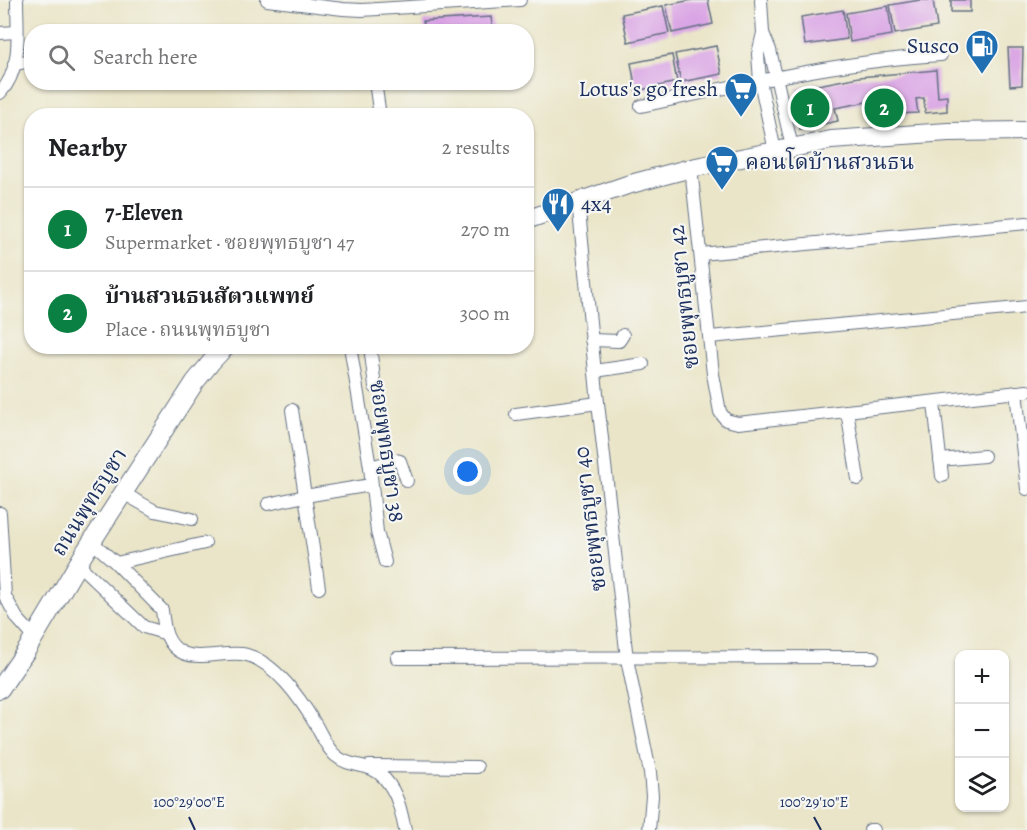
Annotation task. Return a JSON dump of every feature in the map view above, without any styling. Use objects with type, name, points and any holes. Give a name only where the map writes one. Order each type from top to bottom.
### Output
[{"type":"main road","points":[[534,217],[578,201],[691,168],[831,140],[948,132],[1027,131]]},
{"type":"main road","name":"ถนนพุทธบูชา","points":[[0,689],[195,382],[219,354]]},
{"type":"street","points":[[0,93],[10,77],[17,54],[17,0]]},
{"type":"street","points":[[267,0],[362,10],[520,0]]},
{"type":"street","points":[[761,0],[763,33],[758,54],[760,81],[783,149]]},
{"type":"street","points":[[0,33],[17,32]]},
{"type":"street","points":[[763,33],[777,77],[783,149]]},
{"type":"street","points":[[640,106],[777,77],[890,58],[941,55]]},
{"type":"street","points":[[14,64],[24,62]]},
{"type":"street","points":[[376,90],[379,108]]},
{"type":"street","name":"ซอยพุทธบูชา 42","points":[[691,168],[720,412],[726,420],[738,423],[847,411]]},
{"type":"street","name":"ซอยพุทธบูชา 40","points":[[578,201],[597,403],[627,659],[650,772],[652,796],[649,830]]},
{"type":"street","points":[[701,254],[1027,223]]},
{"type":"street","points":[[710,337],[1027,307]]},
{"type":"street","points":[[591,340],[619,341],[623,334]]},
{"type":"street","name":"ซอยพุทธบูชา 38","points":[[351,354],[370,466],[377,532],[386,562]]},
{"type":"street","points":[[371,354],[375,387]]},
{"type":"street","points":[[595,371],[643,364]]},
{"type":"street","points":[[858,478],[847,411],[1022,392],[1027,489]]},
{"type":"street","points":[[516,414],[597,403]]},
{"type":"street","points":[[934,403],[942,476]]},
{"type":"street","points":[[292,410],[319,588]]},
{"type":"street","points":[[940,460],[984,456]]},
{"type":"street","points":[[370,466],[400,461],[406,482]]},
{"type":"street","points":[[268,504],[371,485]]},
{"type":"street","points":[[123,493],[155,511],[192,519]]},
{"type":"street","points":[[0,513],[5,596],[17,618],[34,637]]},
{"type":"street","points":[[92,542],[162,610],[164,633],[176,648],[184,653],[203,656],[246,654],[266,665],[285,681],[303,703],[328,747],[338,758],[354,764],[369,766],[477,767]]},
{"type":"street","points":[[116,563],[205,543]]},
{"type":"street","points":[[78,564],[144,627],[164,633]]},
{"type":"street","points":[[397,658],[873,657]]},
{"type":"street","points":[[369,766],[392,788],[400,805],[405,830]]},
{"type":"building","points":[[692,0],[708,0],[713,24],[672,33],[666,5]]},
{"type":"building","points":[[933,0],[937,27],[895,34],[890,5]]},
{"type":"building","points":[[951,0],[970,0],[970,12],[951,12]]},
{"type":"building","points":[[663,6],[669,33],[628,42],[622,14]]},
{"type":"building","points":[[888,6],[892,35],[850,42],[846,13]]},
{"type":"building","points":[[843,10],[847,39],[805,45],[801,17]]},
{"type":"building","points":[[491,17],[492,24],[424,24],[423,21]]},
{"type":"building","points":[[716,46],[722,74],[681,82],[675,54]]},
{"type":"building","points":[[1008,48],[1023,48],[1022,85],[1010,86]]},
{"type":"building","points":[[672,55],[677,82],[636,91],[631,63]]},
{"type":"building","points":[[936,70],[938,97],[947,96],[947,111],[925,113],[924,98],[916,99],[918,113],[896,114],[894,100],[887,101],[888,114],[874,116],[872,101],[835,108],[838,121],[800,129],[798,115],[802,115],[797,89],[859,77]]},
{"type":"place","name":"Susco","points":[[982,75]]},
{"type":"place","name":"7-Eleven","points":[[810,108]]},
{"type":"place","name":"บ้านสวนธนสัตวแพทย์","points":[[884,108]]},
{"type":"place","name":"Lotus's go fresh","points":[[741,118]]},
{"type":"place","name":"คอนโดบ้านสวนธน","points":[[722,191]]},
{"type":"place","name":"4x4","points":[[558,233]]}]
